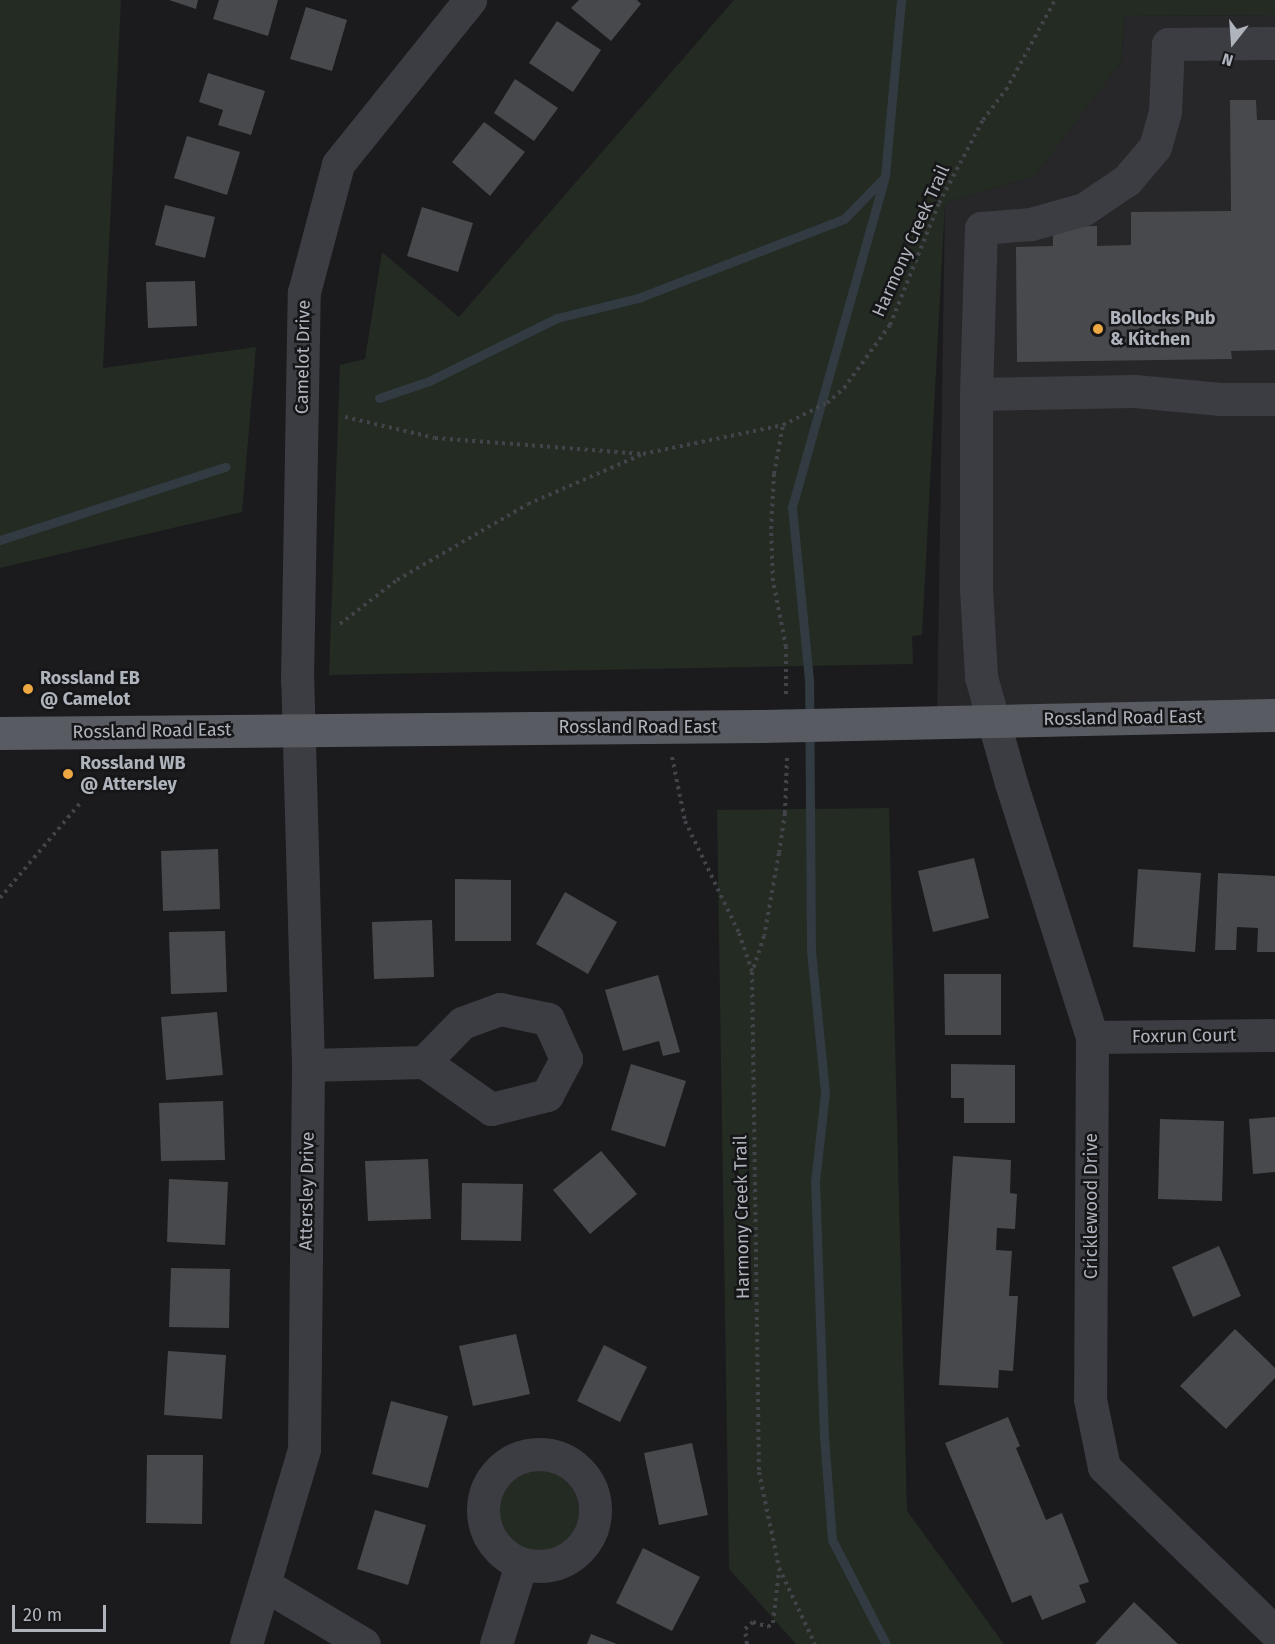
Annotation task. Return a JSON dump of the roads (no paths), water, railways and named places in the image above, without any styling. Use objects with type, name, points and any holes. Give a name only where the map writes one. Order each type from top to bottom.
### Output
[{"type":"main road","name":"Rossland Road East","points":[[0,733],[761,726],[1275,715]]},
{"type":"street","name":"Camelot Drive","points":[[297,729],[304,292],[338,164],[470,0]]},
{"type":"street","name":"Cricklewood Drive","points":[[1275,43],[1168,44],[1165,112],[1155,147],[1127,180],[1084,209],[1031,224],[981,228],[976,394],[976,589],[981,677],[992,720],[1092,1037],[1090,1399],[1104,1467],[1275,1632]]},
{"type":"street","points":[[976,394],[1134,391],[1221,399],[1275,399]]},
{"type":"street","name":"Attersley Drive","points":[[246,1644],[304,1449],[308,1065],[297,729]]},
{"type":"street","name":"Foxrun Court","points":[[1092,1037],[1275,1035]]},
{"type":"street","points":[[308,1065],[424,1062]]},
{"type":"street","points":[[496,1644],[521,1564]]},
{"type":"street","points":[[265,1585],[364,1644]]},
{"type":"waterway","points":[[886,1644],[832,1540],[824,1437],[815,1181],[825,1093],[811,950],[809,680],[792,507],[885,176],[901,0]]},
{"type":"waterway","points":[[379,398],[429,381],[557,318],[638,298],[844,219],[884,178]]},
{"type":"waterway","points":[[0,540],[225,467]]},
{"type":"place","name":"Bollocks Pub & Kitchen","points":[[1098,329]]},
{"type":"place","name":"Rossland EB @ Camelot","points":[[28,689]]},
{"type":"place","name":"Rossland WB @ Attersley","points":[[68,774]]}]
